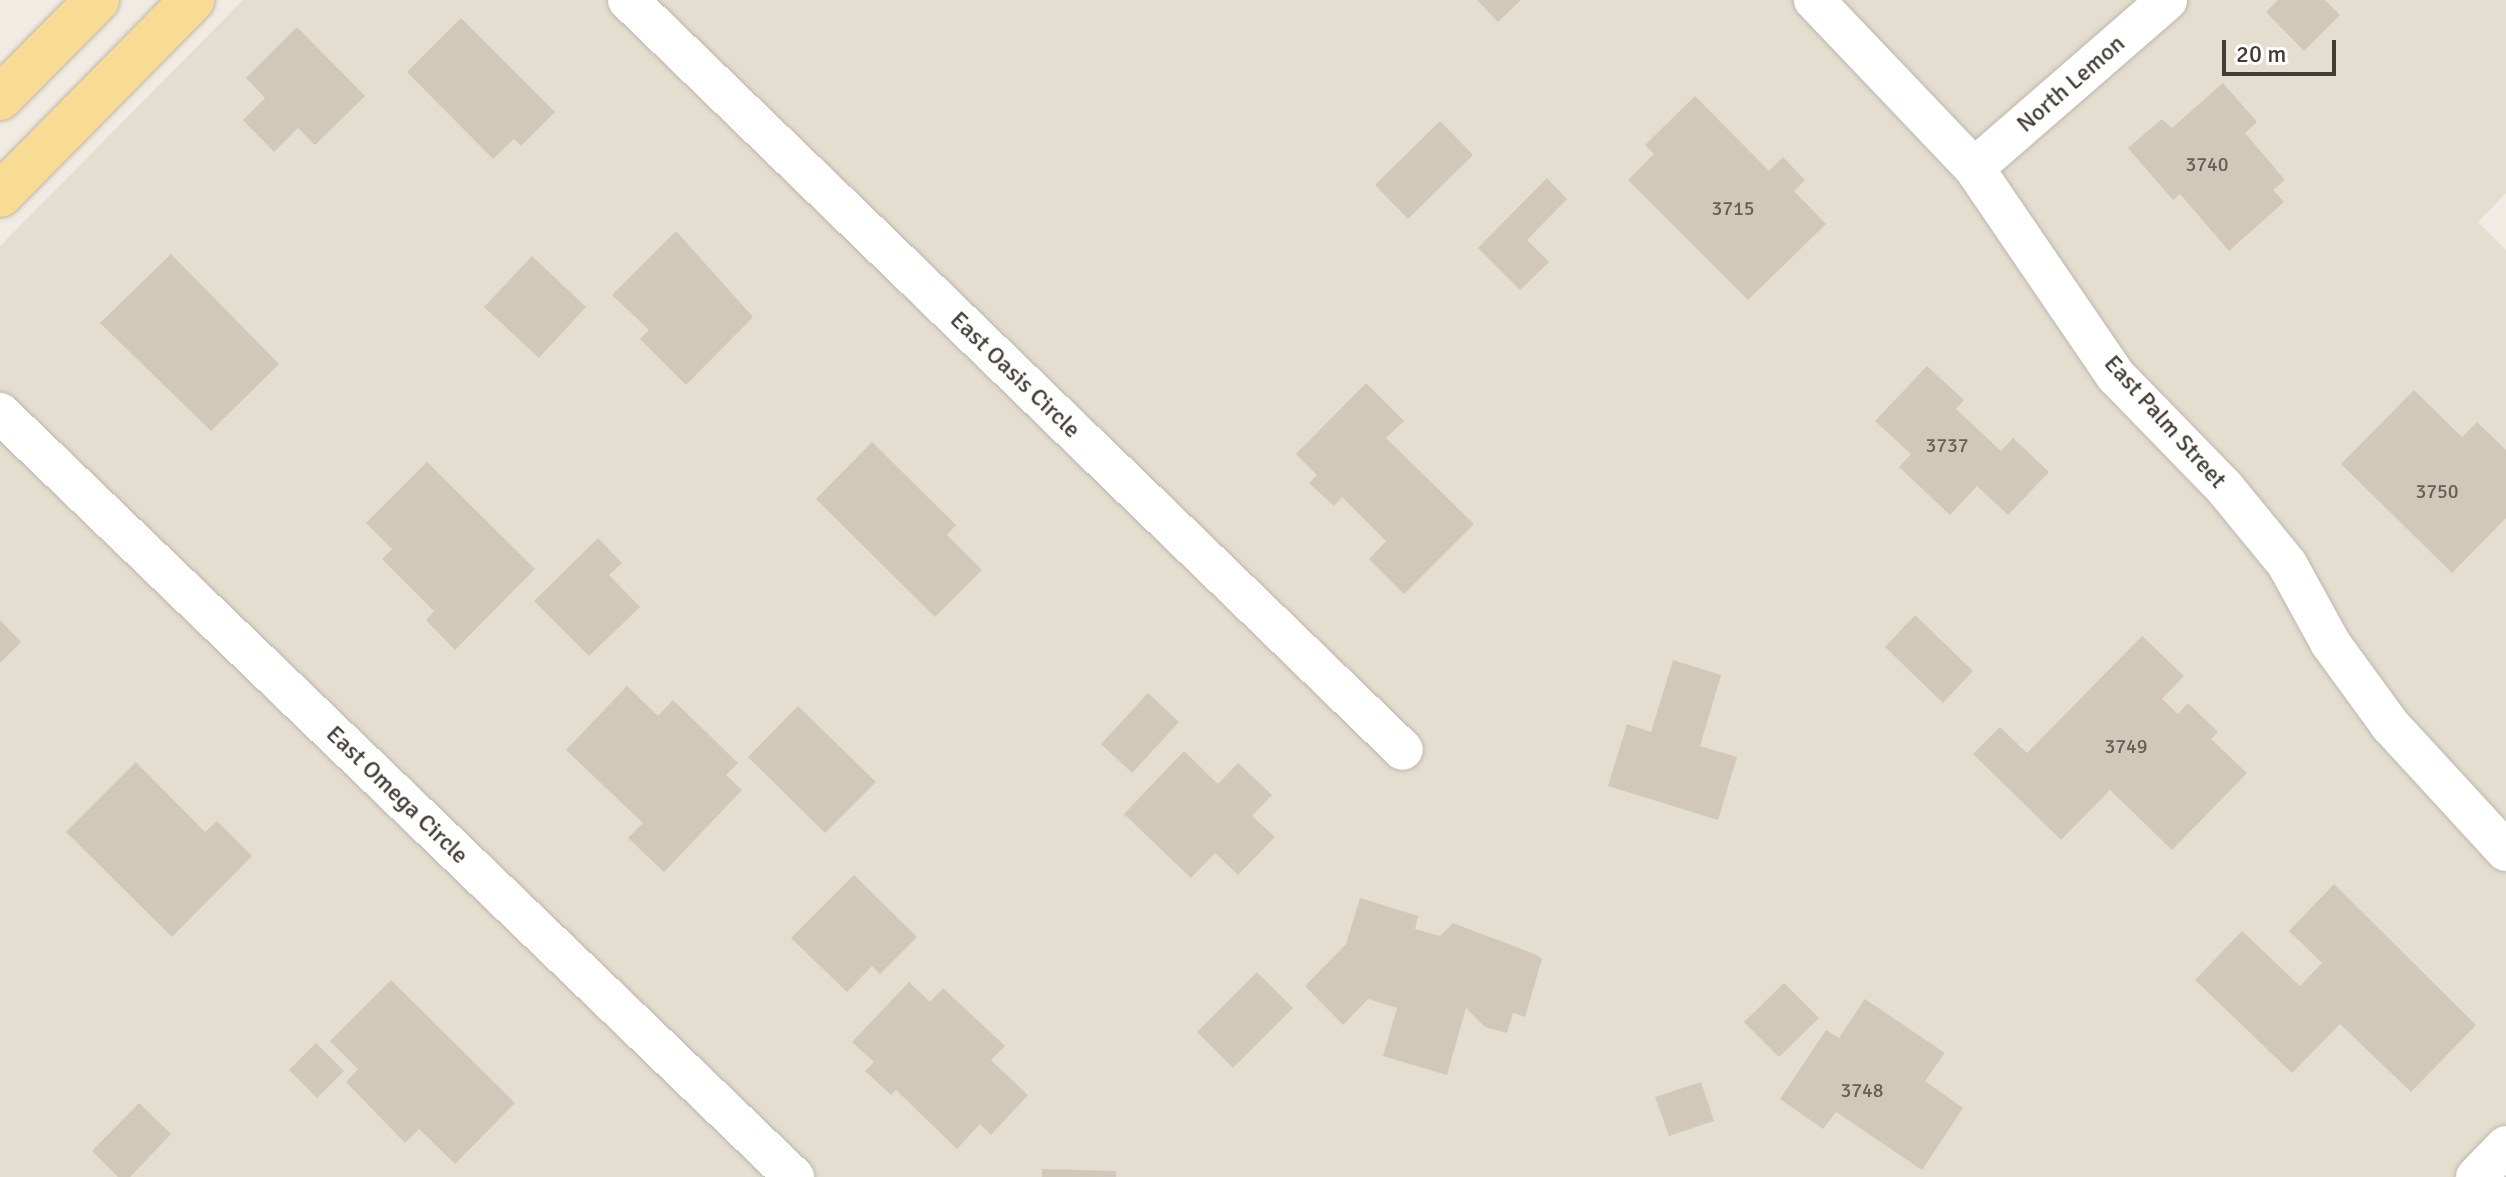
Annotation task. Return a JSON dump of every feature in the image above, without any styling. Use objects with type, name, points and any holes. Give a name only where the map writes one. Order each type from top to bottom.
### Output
[{"type":"main road","points":[[0,98],[97,0]]},
{"type":"main road","points":[[0,195],[192,0]]},
{"type":"street","name":"East Oasis Circle","points":[[628,0],[1403,750]]},
{"type":"street","name":"East Palm Street","points":[[1814,0],[1974,168],[2116,376],[2260,531],[2287,564],[2331,644],[2390,725],[2506,851]]},
{"type":"street","name":"North Lemon","points":[[1974,168],[2167,0]]},
{"type":"street","name":"East Omega Circle","points":[[0,413],[794,1177]]},
{"type":"street","points":[[2476,1177],[2506,1146]]},
{"type":"shaded area","points":[[243,0],[2506,0],[2506,193],[2478,222],[2506,250],[2506,1177],[0,1177],[0,246]]},
{"type":"building","points":[[1477,0],[1521,0],[1498,22]]},
{"type":"building","points":[[2278,0],[2325,0],[2340,15],[2304,51],[2266,12]]},
{"type":"building","points":[[461,18],[555,112],[521,146],[514,139],[493,159],[407,72]]},
{"type":"building","points":[[297,27],[365,96],[315,145],[298,128],[274,152],[243,120],[265,98],[246,78]]},
{"type":"building","points":[[2223,83],[2257,122],[2245,133],[2285,180],[2273,190],[2284,202],[2229,251],[2180,194],[2173,200],[2128,148],[2162,119],[2172,128]]},
{"type":"building","points":[[1695,96],[1769,171],[1783,157],[1805,180],[1794,191],[1826,224],[1748,300],[1628,180],[1654,154],[1645,145]]},
{"type":"building","points":[[1440,121],[1473,155],[1408,219],[1375,185]]},
{"type":"building","points":[[1547,178],[1567,199],[1527,240],[1549,262],[1520,290],[1478,248]]},
{"type":"building","points":[[676,231],[753,317],[686,385],[640,339],[649,330],[612,295]]},
{"type":"building","points":[[171,254],[279,364],[211,431],[100,323]]},
{"type":"building","points":[[532,256],[586,307],[539,358],[484,307]]},
{"type":"building","points":[[1927,366],[1964,400],[1956,409],[2001,451],[2013,438],[2049,472],[2008,515],[1977,486],[1950,515],[1899,467],[1911,454],[1875,421]]},
{"type":"building","points":[[1366,383],[1404,421],[1386,438],[1474,524],[1404,594],[1369,559],[1386,541],[1342,497],[1334,506],[1309,483],[1317,475],[1296,454]]},
{"type":"building","points":[[2414,390],[2462,437],[2477,422],[2506,450],[2506,518],[2452,573],[2341,464]]},
{"type":"building","points":[[872,442],[956,525],[947,535],[982,570],[935,617],[816,499]]},
{"type":"building","points":[[427,462],[535,569],[455,650],[426,620],[434,611],[382,559],[392,549],[366,523]]},
{"type":"building","points":[[598,538],[622,563],[609,575],[640,607],[589,656],[534,601]]},
{"type":"building","points":[[1915,615],[1973,671],[1943,703],[1885,647]]},
{"type":"building","points":[[0,620],[21,642],[0,663]]},
{"type":"building","points":[[2142,636],[2184,676],[2162,699],[2178,714],[2188,703],[2218,732],[2211,739],[2247,773],[2172,850],[2110,790],[2061,840],[1973,754],[2000,727],[2027,753]]},
{"type":"building","points":[[1673,660],[1721,675],[1700,746],[1737,757],[1718,820],[1608,786],[1627,724],[1651,732]]},
{"type":"building","points":[[627,686],[658,716],[673,700],[738,763],[726,775],[742,790],[664,872],[628,838],[643,823],[566,750]]},
{"type":"building","points":[[1148,693],[1179,722],[1132,773],[1101,744]]},
{"type":"building","points":[[798,706],[876,782],[825,833],[748,757]]},
{"type":"building","points":[[1184,751],[1218,784],[1238,763],[1272,795],[1252,816],[1275,837],[1238,875],[1215,853],[1191,878],[1124,814]]},
{"type":"building","points":[[136,762],[205,832],[217,821],[252,856],[172,937],[66,832]]},
{"type":"building","points":[[854,875],[917,937],[880,974],[872,966],[847,992],[791,938]]},
{"type":"building","points":[[2334,884],[2476,1025],[2411,1092],[2340,1024],[2292,1073],[2195,980],[2242,931],[2300,986],[2322,963],[2289,931]]},
{"type":"building","points":[[1360,898],[1418,916],[1415,929],[1440,936],[1453,923],[1537,955],[1542,959],[1525,1017],[1513,1013],[1507,1033],[1485,1027],[1466,1008],[1447,1075],[1383,1056],[1397,1008],[1368,999],[1343,1025],[1305,986],[1346,944]]},
{"type":"building","points":[[1257,972],[1293,1008],[1233,1068],[1197,1032]]},
{"type":"building","points":[[391,980],[515,1103],[455,1164],[419,1129],[405,1143],[346,1082],[358,1069],[330,1041]]},
{"type":"building","points":[[909,982],[930,1002],[943,988],[1005,1046],[991,1060],[1028,1095],[991,1135],[980,1124],[957,1149],[896,1090],[891,1095],[865,1071],[874,1062],[852,1042]]},
{"type":"building","points":[[1784,983],[1819,1018],[1779,1057],[1744,1022]]},
{"type":"building","points":[[1865,999],[1945,1053],[1925,1081],[1963,1108],[1922,1170],[1836,1112],[1823,1129],[1780,1099],[1826,1030],[1839,1038]]},
{"type":"building","points":[[316,1043],[344,1071],[317,1098],[289,1070]]},
{"type":"building","points":[[1701,1082],[1714,1121],[1669,1136],[1655,1097]]},
{"type":"building","points":[[139,1103],[171,1134],[130,1177],[118,1177],[92,1151]]},
{"type":"building","points":[[1042,1169],[1116,1171],[1116,1177],[1042,1177]]}]
